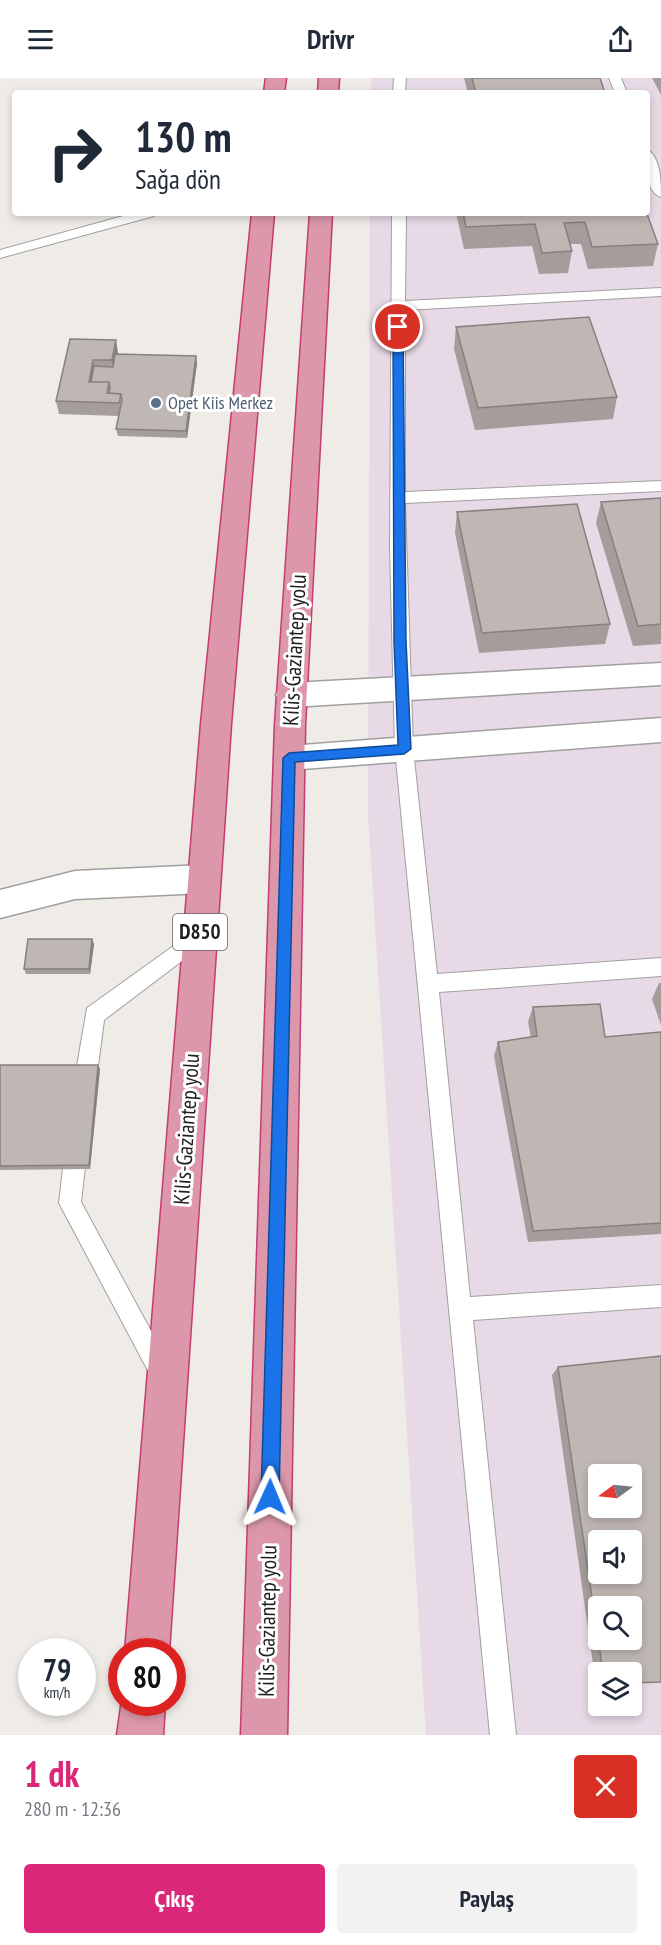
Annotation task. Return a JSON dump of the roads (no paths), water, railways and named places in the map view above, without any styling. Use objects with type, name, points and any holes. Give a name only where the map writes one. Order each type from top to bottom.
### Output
[{"type":"highway","name":"Kilis-Gaziantep yolu","points":[[148,1638],[204,879],[263,216]]},
{"type":"highway","name":"Kilis-Gaziantep yolu","points":[[264,1735],[291,695],[321,216]]},
{"type":"highway","points":[[140,1735],[142,1716]]},
{"type":"street","points":[[291,695],[661,674]]},
{"type":"street","points":[[289,758],[661,730]]},
{"type":"street","points":[[0,903],[75,885],[204,879]]},
{"type":"lane","points":[[650,151],[661,193]]},
{"type":"lane","points":[[0,254],[138,216]]},
{"type":"lane","points":[[399,216],[398,498],[404,749],[503,1735]]},
{"type":"lane","points":[[398,306],[661,292]]},
{"type":"lane","points":[[398,498],[661,486]]},
{"type":"lane","points":[[167,1382],[70,1203],[94,1015],[200,936]]},
{"type":"lane","points":[[428,984],[661,967]]},
{"type":"lane","points":[[460,1310],[661,1296]]},
{"type":"place","name":"Opet Kiis Merkez","points":[[156,403]]}]
